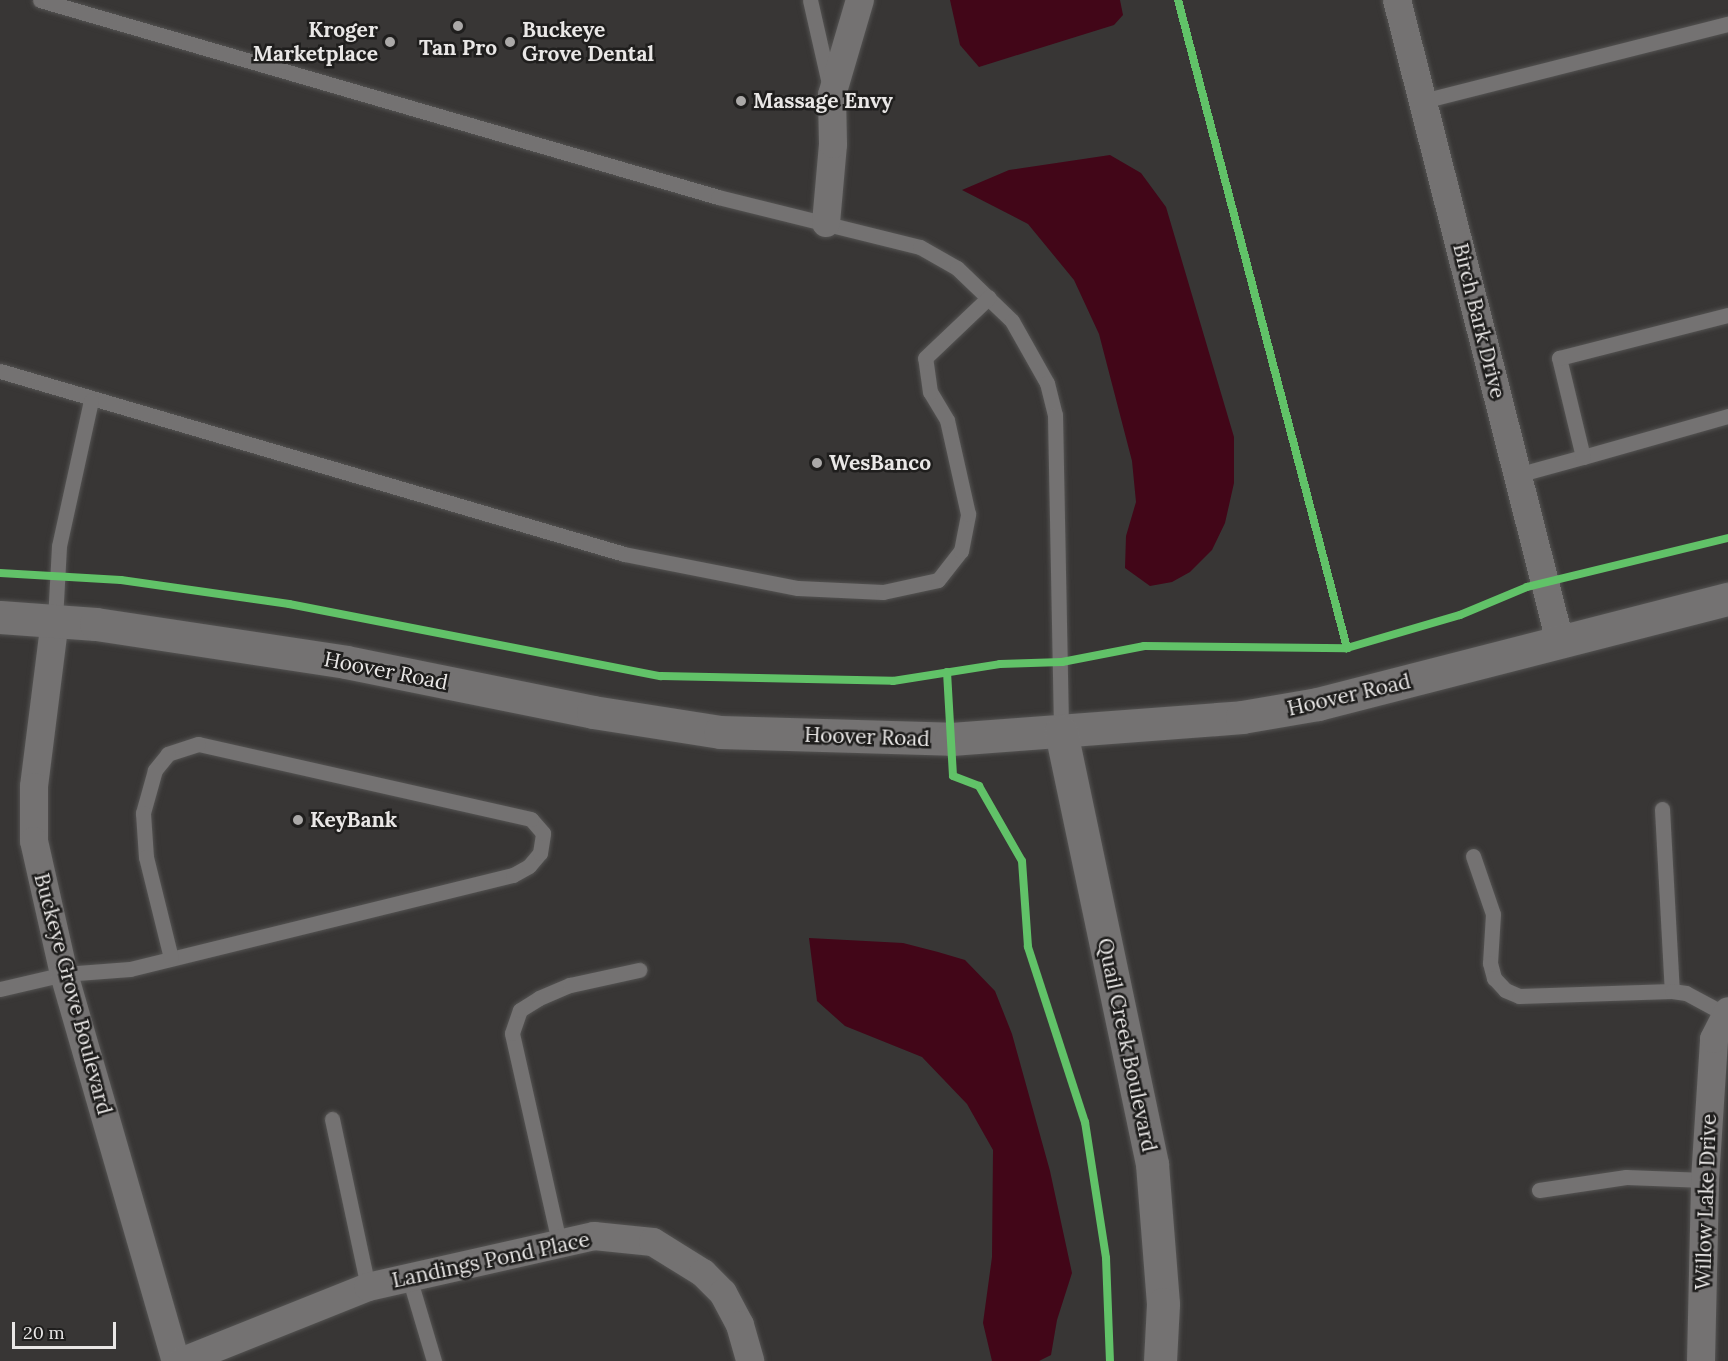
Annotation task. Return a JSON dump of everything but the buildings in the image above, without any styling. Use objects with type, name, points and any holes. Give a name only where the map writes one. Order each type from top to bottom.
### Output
[{"type":"main road","name":"Hoover Road","points":[[0,617],[54,620],[346,662],[593,712],[720,732],[951,739],[1242,717],[1318,704],[1728,599]]},
{"type":"main road","name":"Quail Creek Boulevard","points":[[1061,732],[1152,1164],[1163,1304],[1160,1361]]},
{"type":"street","points":[[826,223],[833,144],[832,95],[860,0]]},
{"type":"street","name":"Birch Bark Drive","points":[[1397,0],[1560,642]]},
{"type":"street","name":"Buckeye Grove Boulevard","points":[[54,620],[33,824],[41,875],[64,974],[176,1361]]},
{"type":"street","name":"Willow Lake Drive","points":[[1701,1361],[1705,1180],[1714,1039],[1726,1012]]},
{"type":"street","name":"Landings Pond Place","points":[[183,1361],[217,1355],[368,1287],[559,1242],[594,1236],[625,1237],[653,1242],[678,1257],[723,1293],[740,1324],[750,1361]]},
{"type":"lane","points":[[40,0],[718,197],[920,247],[957,268],[1012,321],[1034,355],[1055,415],[1062,662],[1061,732]]},
{"type":"lane","points":[[810,0],[832,95]]},
{"type":"lane","points":[[1423,101],[1728,24]]},
{"type":"lane","points":[[0,371],[92,400],[624,554],[798,588],[883,592],[938,580],[961,551],[968,514],[947,420],[930,392],[925,358],[989,297]]},
{"type":"lane","points":[[1583,457],[1559,358],[1728,315]]},
{"type":"lane","points":[[54,620],[59,546],[92,400]]},
{"type":"lane","points":[[1517,475],[1728,416]]},
{"type":"lane","points":[[0,989],[64,974],[130,969],[513,875],[529,866],[540,853],[543,833],[531,819],[198,744],[168,754],[155,770],[143,813],[146,857],[171,958]]},
{"type":"lane","points":[[1662,809],[1672,991]]},
{"type":"lane","points":[[1473,856],[1493,914],[1492,970],[1505,990],[1519,996],[1672,991],[1686,993],[1726,1012]]},
{"type":"lane","points":[[559,1242],[512,1033],[520,1010],[539,998],[570,985],[639,970]]},
{"type":"lane","points":[[332,1119],[368,1287]]},
{"type":"lane","points":[[1539,1190],[1626,1177],[1705,1180]]},
{"type":"lane","points":[[409,1277],[434,1361]]},
{"type":"shaded area","points":[[950,0],[1120,0],[1123,15],[1114,25],[979,67],[960,45]]},
{"type":"shaded area","points":[[1110,155],[1141,173],[1166,207],[1234,437],[1234,483],[1225,523],[1212,550],[1190,572],[1172,582],[1150,586],[1125,568],[1126,536],[1136,502],[1132,461],[1099,334],[1074,280],[1028,224],[962,190],[1009,170]]},
{"type":"shaded area","points":[[809,938],[903,943],[938,952],[965,960],[995,991],[1012,1034],[1050,1171],[1072,1273],[1057,1320],[1051,1355],[1039,1361],[992,1361],[983,1323],[992,1257],[993,1150],[967,1104],[922,1057],[845,1026],[817,1001]]},
{"type":"cycle path","points":[[1178,0],[1347,648]]},
{"type":"cycle path","points":[[0,573],[121,580],[289,604],[661,676],[893,681],[1000,664],[1062,662],[1144,646],[1347,648],[1460,615],[1527,587],[1728,538]]},
{"type":"cycle path","points":[[947,672],[953,776],[979,786],[1022,861],[1028,947],[1085,1122],[1106,1258],[1110,1361]]},
{"type":"place","name":"Tan Pro","points":[[458,26]]},
{"type":"place","name":"Kroger Marketplace","points":[[390,42]]},
{"type":"place","name":"Buckeye Grove Dental","points":[[510,42]]},
{"type":"place","name":"Massage Envy","points":[[741,101]]},
{"type":"place","name":"WesBanco","points":[[817,463]]},
{"type":"place","name":"KeyBank","points":[[298,820]]}]
